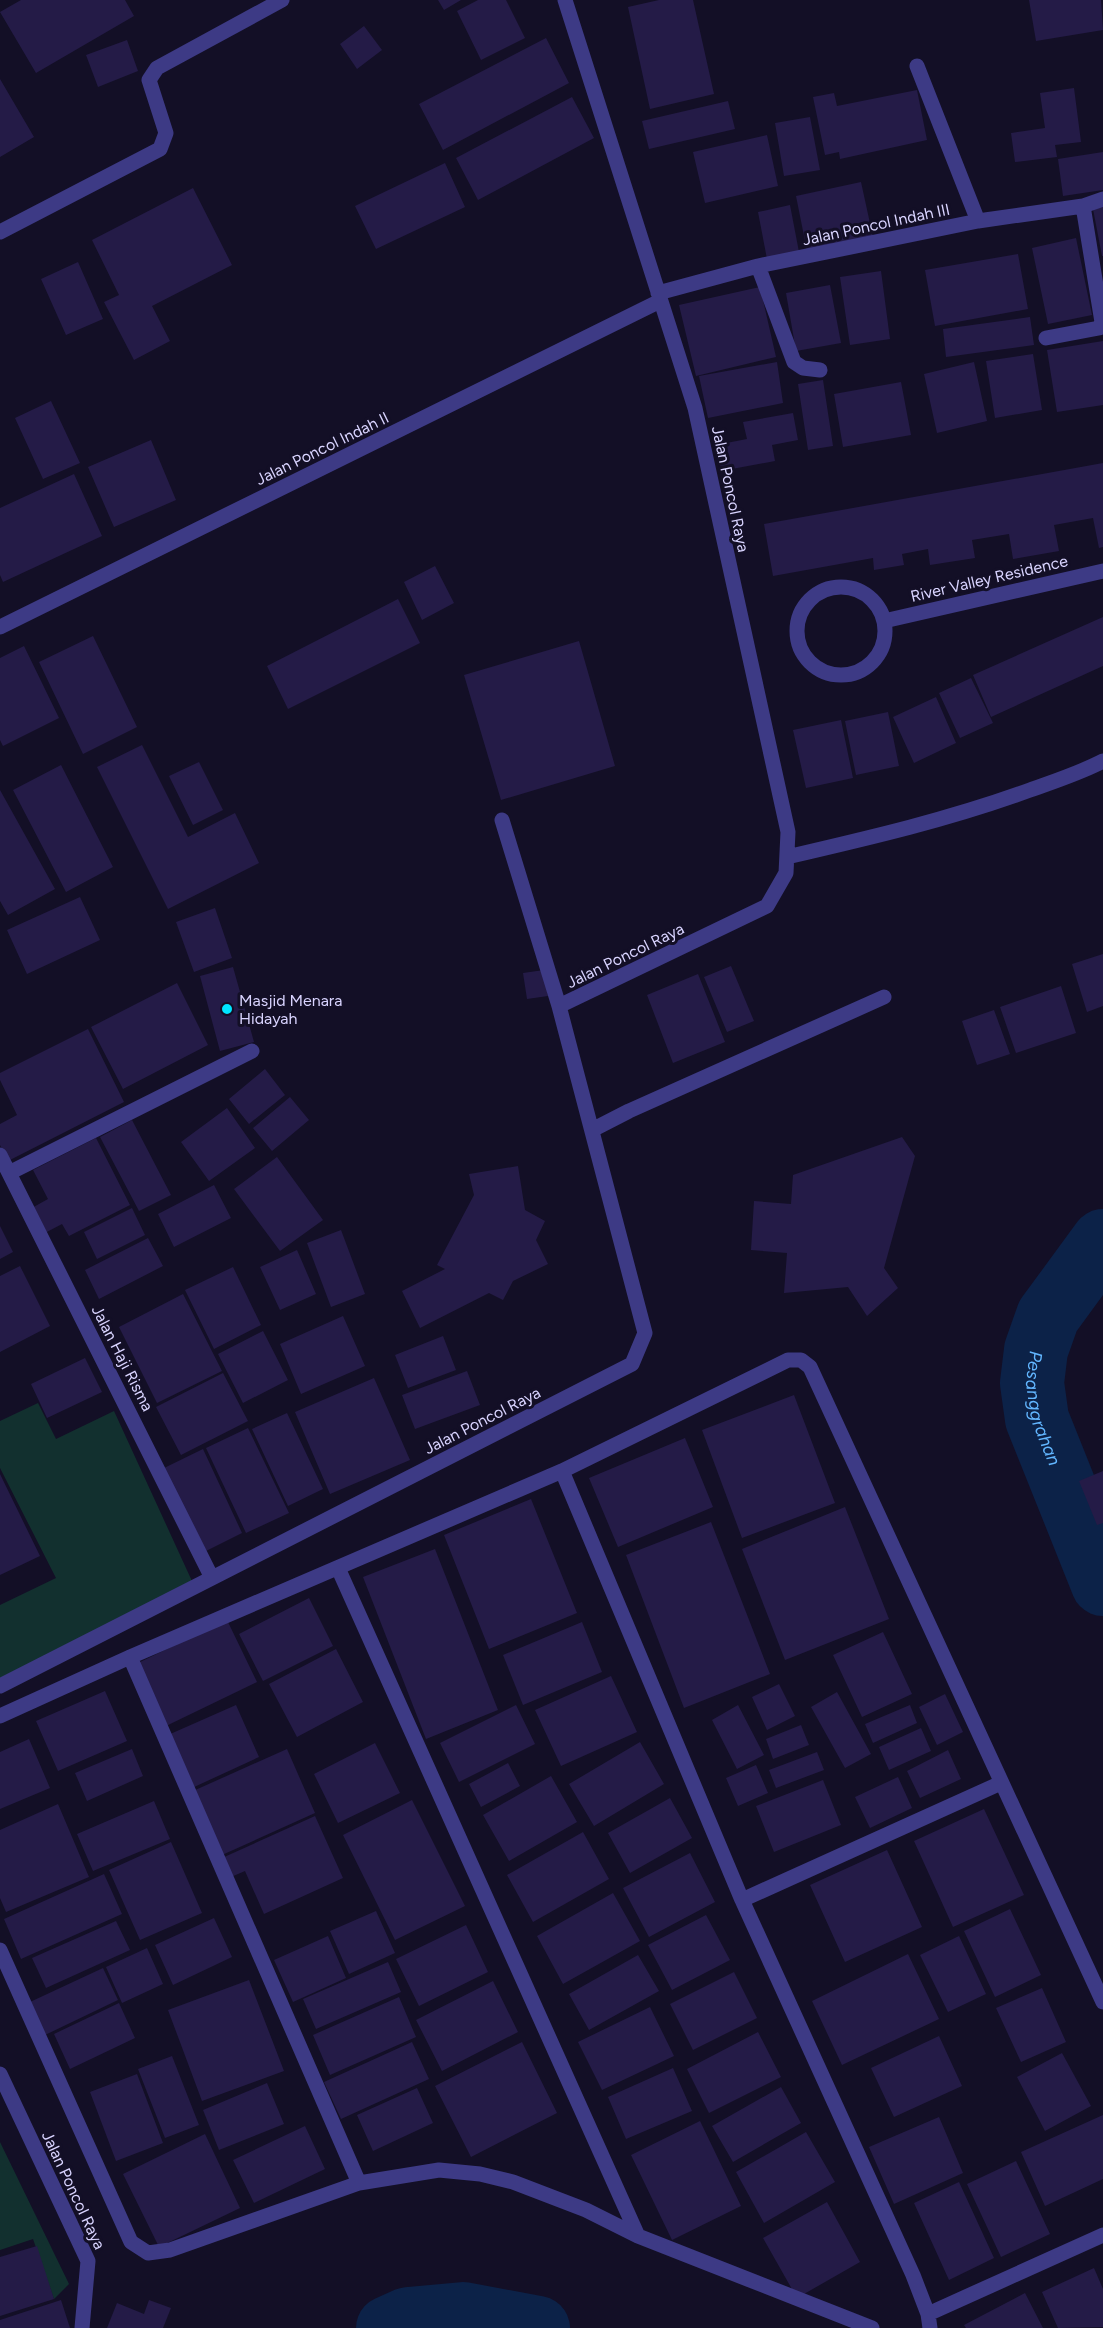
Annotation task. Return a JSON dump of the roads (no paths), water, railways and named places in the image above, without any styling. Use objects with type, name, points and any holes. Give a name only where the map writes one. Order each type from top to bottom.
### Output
[{"type":"street","points":[[0,232],[160,149],[166,134],[149,80],[157,68],[282,0]]},
{"type":"street","name":"Jalan Poncol Raya","points":[[0,1686],[632,1364],[645,1334],[559,1006],[767,906],[786,873],[788,832],[695,408],[565,0]]},
{"type":"street","points":[[917,66],[978,221]]},
{"type":"street","name":"Jalan Poncol Indah III","points":[[659,297],[758,266],[978,221],[1083,206],[1103,199]]},
{"type":"street","points":[[1046,338],[1099,328],[1102,322],[1083,206]]},
{"type":"street","points":[[758,266],[794,362],[803,368],[820,370]]},
{"type":"street","name":"Jalan Poncol Indah II","points":[[0,627],[659,297]]},
{"type":"street","name":"River Valley Residence","points":[[884,621],[1103,571]]},
{"type":"street","points":[[840,587],[860,591],[875,603],[884,621],[884,641],[876,659],[861,672],[842,676],[822,672],[807,660],[798,642],[797,622],[806,604],[821,591],[840,587]]},
{"type":"street","points":[[787,857],[921,825],[1008,798],[1086,770],[1103,761]]},
{"type":"street","points":[[502,820],[559,1006]]},
{"type":"street","points":[[592,1130],[640,1106],[884,997]]},
{"type":"street","points":[[9,1173],[252,1051]]},
{"type":"street","name":"Jalan Haji Risma","points":[[0,1155],[212,1578]]},
{"type":"street","points":[[0,1716],[130,1657],[562,1471],[788,1360],[801,1360],[810,1367],[1103,2002]]},
{"type":"street","points":[[562,1471],[742,1900],[908,2264],[929,2321],[1103,2235]]},
{"type":"street","points":[[338,1568],[638,2236]]},
{"type":"street","points":[[130,1657],[359,2183]]},
{"type":"street","points":[[742,1900],[1001,1783]]},
{"type":"street","points":[[0,1950],[131,2242],[148,2253],[170,2250],[359,2183],[439,2170],[480,2174],[513,2182],[586,2210],[638,2236],[872,2328]]},
{"type":"street","name":"Jalan Poncol Raya","points":[[0,2074],[88,2261],[82,2328]]},
{"type":"waterway","name":"Pesanggrahan","points":[[1103,1241],[1048,1316],[1036,1350],[1032,1383],[1037,1419],[1103,1584]]},
{"type":"waterway","name":"Pesanggrahan","points":[[388,2328],[408,2319],[463,2314],[538,2328]]},
{"type":"place","name":"Masjid Menara Hidayah","points":[[227,1009]]}]
